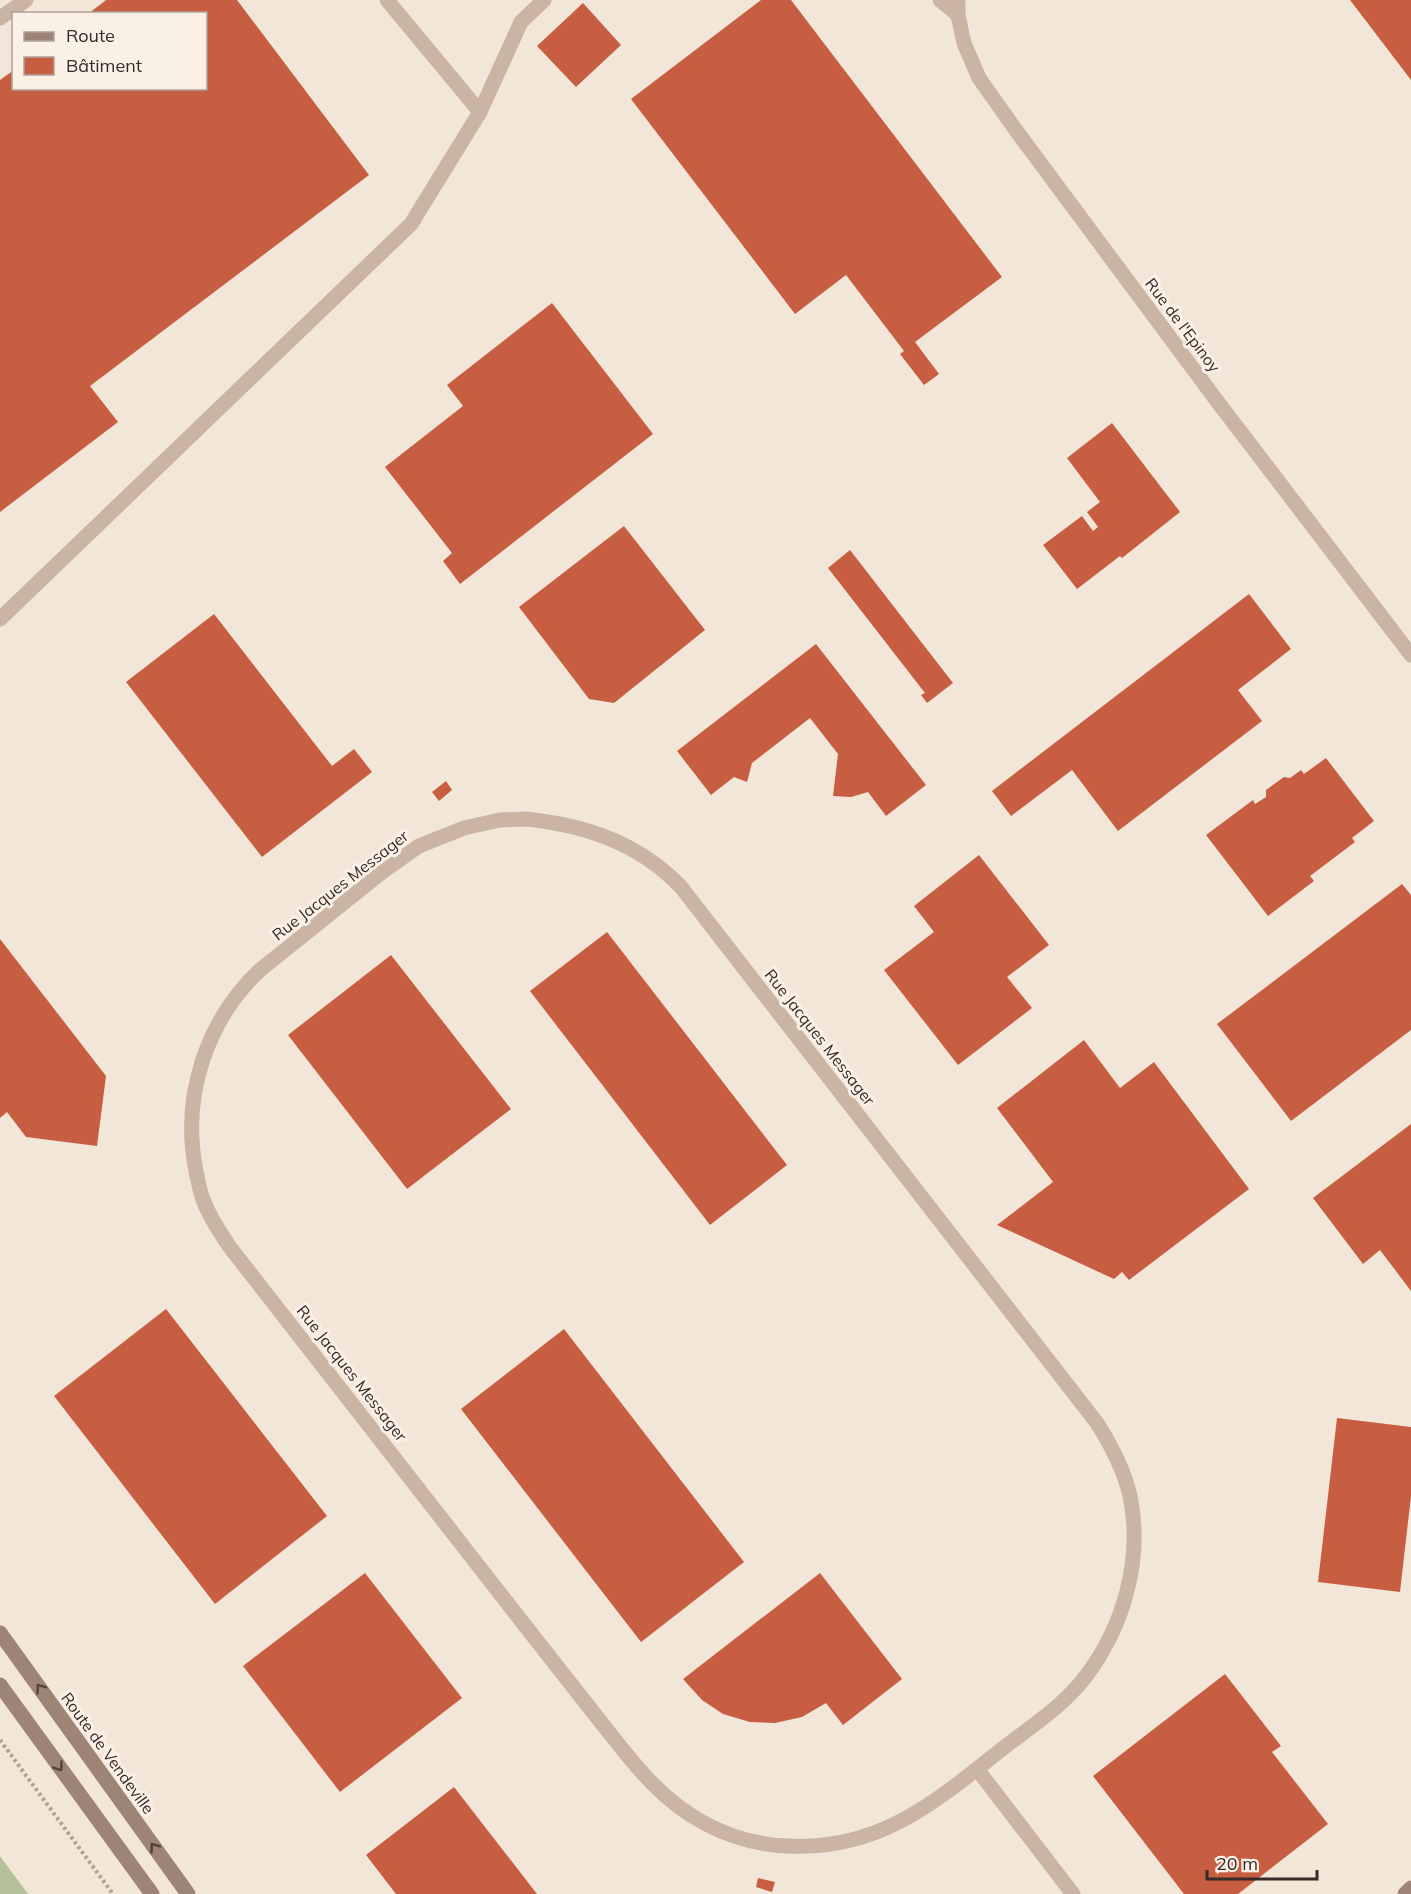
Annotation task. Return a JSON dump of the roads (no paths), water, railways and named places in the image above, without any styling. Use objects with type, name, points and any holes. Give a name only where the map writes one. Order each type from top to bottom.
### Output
[{"type":"main road","name":"Route de Vendeville","points":[[0,1633],[188,1894]]},
{"type":"main road","points":[[0,1685],[152,1894]]},
{"type":"main road","points":[[1405,1894],[1411,1888]]},
{"type":"street","points":[[0,18],[26,0]]},
{"type":"street","points":[[387,0],[480,112]]},
{"type":"street","points":[[0,619],[411,224],[480,112],[521,22],[544,0]]},
{"type":"street","points":[[940,0],[958,7]]},
{"type":"street","name":"Rue de l'Epinoy","points":[[958,7],[964,44],[979,78],[1216,401],[1411,655]]},
{"type":"street","name":"Rue Jacques Messager","points":[[500,820],[544,821],[581,828],[610,837],[665,870],[681,886],[1097,1423],[1110,1443],[1129,1493],[1134,1522],[1133,1549],[1124,1604],[1098,1658],[1085,1678],[1067,1697],[977,1770],[900,1822],[856,1841],[828,1846],[780,1846],[755,1842],[726,1834],[675,1806],[656,1789],[628,1756],[236,1255],[216,1225],[203,1201],[193,1157],[191,1128],[198,1076],[216,1028],[244,985],[260,970],[381,873],[419,846],[464,828],[500,820]]},
{"type":"street","points":[[977,1770],[1073,1894]]}]
